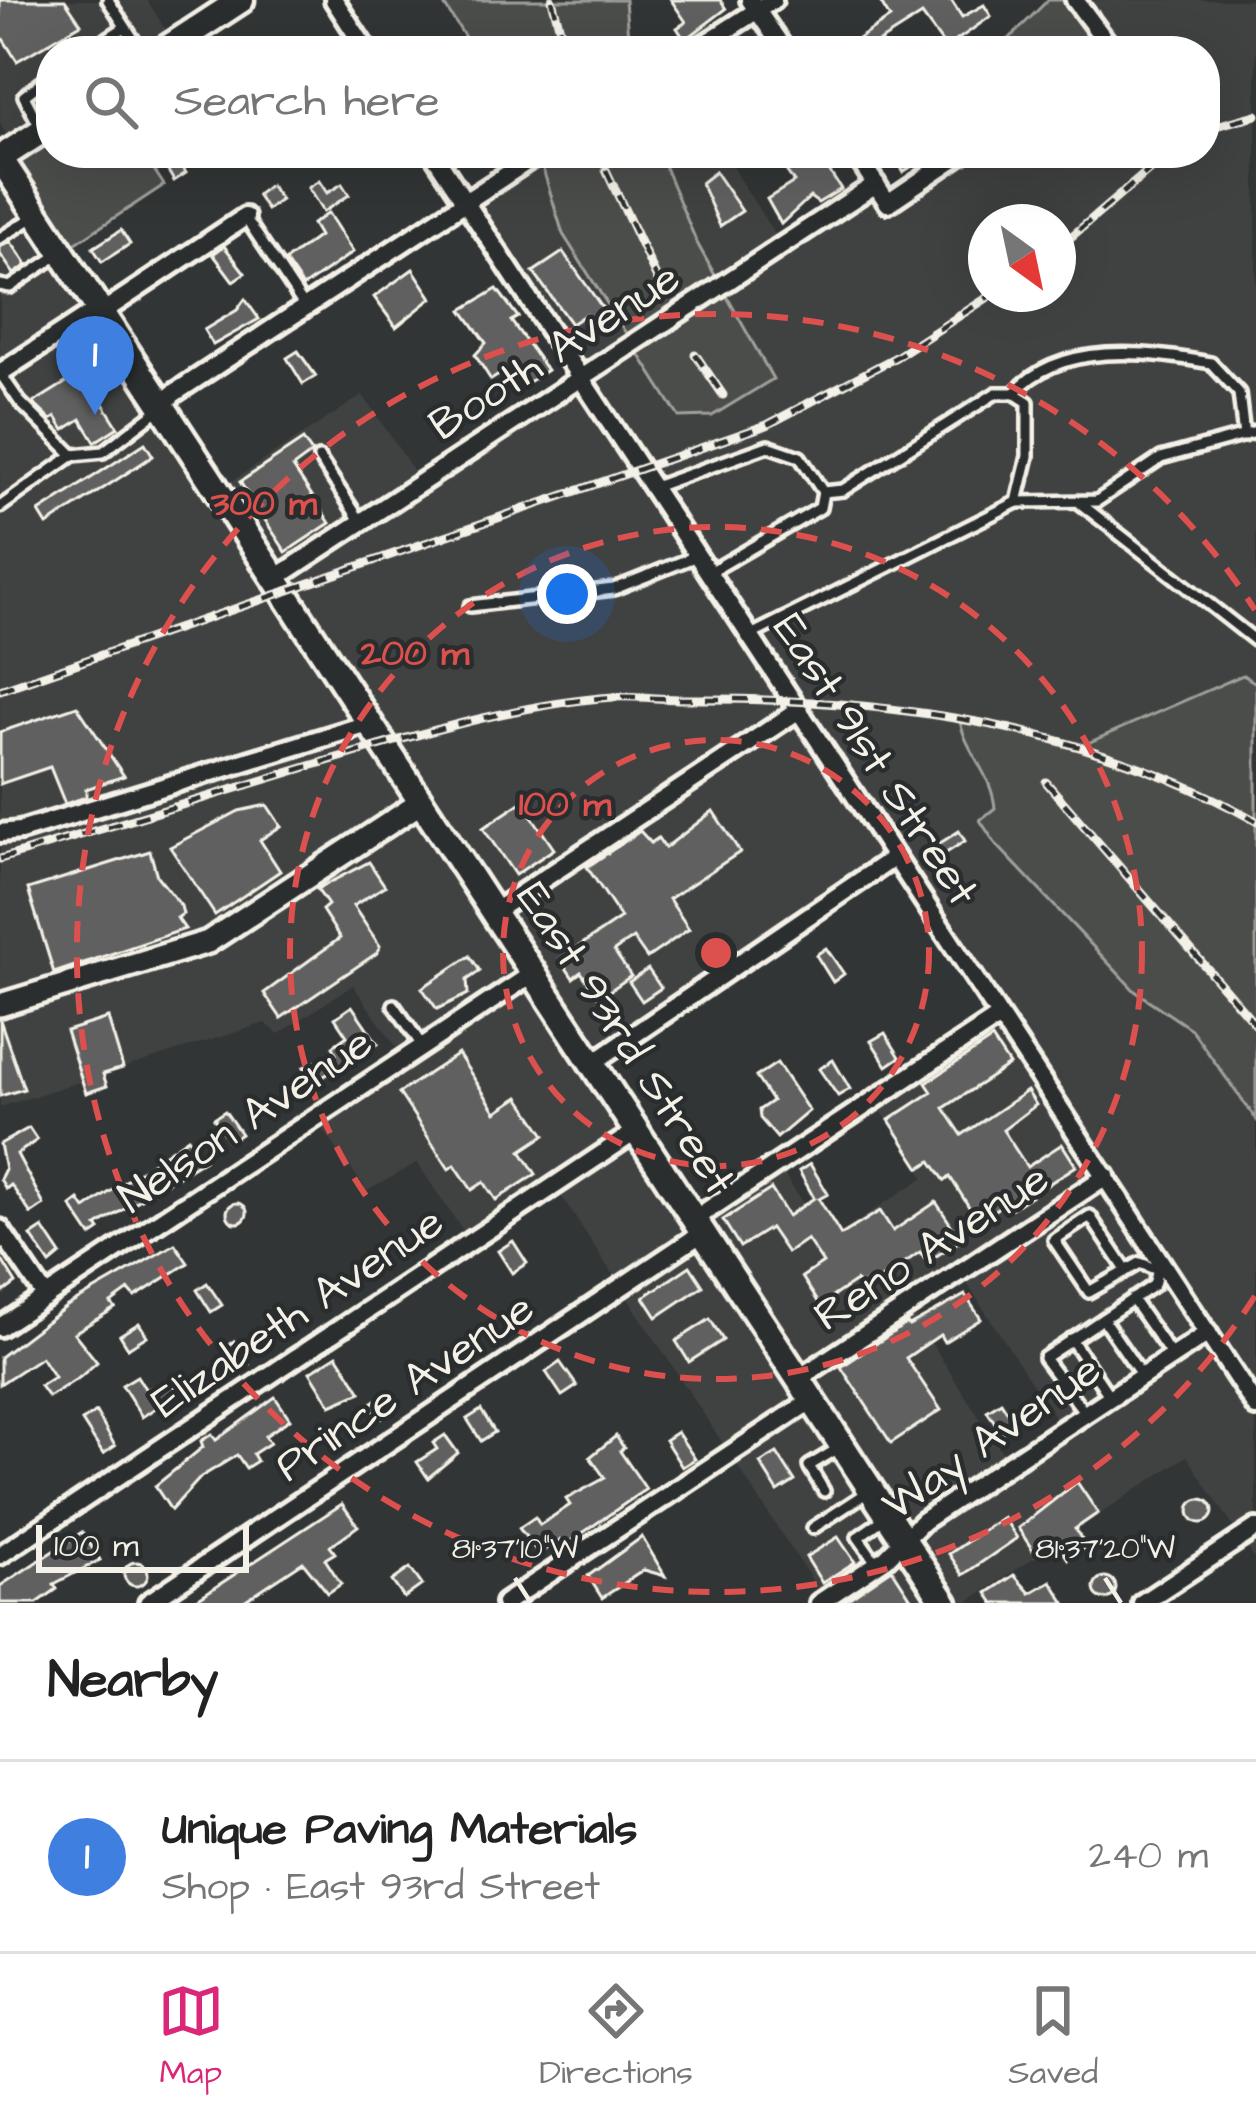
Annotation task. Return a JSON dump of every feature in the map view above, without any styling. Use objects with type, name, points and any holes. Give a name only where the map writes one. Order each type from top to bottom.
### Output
[{"type":"main road","points":[[187,36],[241,0]]},
{"type":"main road","points":[[0,158],[36,135]]},
{"type":"main road","name":"East 93rd Street","points":[[0,158],[945,1603]]},
{"type":"street","points":[[334,0],[357,36]]},
{"type":"street","points":[[1075,0],[1102,36]]},
{"type":"street","points":[[715,36],[760,3],[777,36]]},
{"type":"street","name":"East 91st Street","points":[[443,168],[1256,1407]]},
{"type":"street","points":[[162,407],[173,394],[518,168]]},
{"type":"street","points":[[865,168],[888,202],[939,168]]},
{"type":"street","name":"Booth Avenue","points":[[273,580],[876,184]]},
{"type":"street","points":[[0,373],[245,218]]},
{"type":"street","points":[[492,913],[799,710]]},
{"type":"street","points":[[0,833],[368,724]]},
{"type":"street","points":[[0,1005],[208,942],[420,803]]},
{"type":"street","points":[[591,1064],[895,857]]},
{"type":"street","name":"Nelson Avenue","points":[[0,1327],[532,974]]},
{"type":"street","name":"Prince Avenue","points":[[148,1603],[999,1017]]},
{"type":"street","name":"Elizabeth Avenue","points":[[0,1555],[635,1132]]},
{"type":"street","name":"Reno Avenue","points":[[505,1603],[1106,1176]]},
{"type":"street","points":[[0,1228],[46,1297]]},
{"type":"street","name":"Way Avenue","points":[[819,1603],[877,1564],[903,1540],[1208,1333]]},
{"type":"street","points":[[1142,1603],[1256,1528]]},
{"type":"lane","points":[[108,0],[131,36]]},
{"type":"lane","points":[[111,36],[125,27]]},
{"type":"lane","points":[[36,87],[24,96],[36,113]]},
{"type":"lane","points":[[0,238],[37,214]]},
{"type":"lane","points":[[245,218],[305,307]]},
{"type":"lane","points":[[0,285],[10,287],[62,253]]},
{"type":"lane","points":[[823,492],[843,490],[983,399],[1014,393],[1048,365],[1087,355],[1211,363],[1234,384],[1244,436]]},
{"type":"lane","points":[[0,373],[20,402],[73,455]]},
{"type":"lane","points":[[1014,393],[1028,402],[1031,427],[1017,502]]},
{"type":"lane","points":[[0,507],[73,455],[103,452],[162,407]]},
{"type":"lane","points":[[751,634],[1017,502],[1081,504],[1114,492],[1161,458],[1256,432]]},
{"type":"lane","points":[[654,487],[768,446],[800,457],[823,492],[820,508],[710,572]]},
{"type":"lane","points":[[319,458],[361,522]]},
{"type":"lane","points":[[1081,504],[1256,641]]},
{"type":"lane","points":[[470,606],[614,589],[698,555]]},
{"type":"lane","points":[[394,1005],[423,1046]]},
{"type":"lane","points":[[1085,1414],[1044,1358],[1154,1285],[1159,1265],[1140,1263],[1089,1292],[1054,1240],[1090,1216],[1126,1270]]},
{"type":"lane","points":[[1132,1299],[1172,1356]]},
{"type":"lane","points":[[1103,1319],[1142,1376]]},
{"type":"lane","points":[[1071,1339],[1110,1397]]},
{"type":"lane","points":[[824,1491],[806,1462],[842,1445]]},
{"type":"lane","points":[[813,1528],[871,1490]]},
{"type":"lane","points":[[877,1564],[858,1537],[888,1516]]},
{"type":"shaded area","points":[[0,0],[147,0],[167,32],[161,36],[36,36],[36,115],[6,134],[0,124]]},
{"type":"shaded area","points":[[441,0],[625,0],[628,36],[464,36]]},
{"type":"shaded area","points":[[1048,0],[1075,0],[1102,36],[1012,36]]},
{"type":"shaded area","points":[[1075,0],[1256,0],[1256,1561],[1187,1456],[966,1603],[819,1603],[824,1599],[555,1186],[470,1241],[417,1163],[367,1191],[315,1118],[404,1058],[353,985],[279,1034],[265,1023],[0,1107],[0,158],[217,491],[363,395],[421,482],[581,378],[466,203],[518,168],[543,168],[563,234],[679,417],[711,416],[723,285],[697,243],[665,168],[733,168],[782,246],[876,184],[887,202],[939,168],[1220,168],[1220,36],[1102,36]],"holes":[[[895,857],[999,1017],[874,1100],[924,1177],[828,1241],[777,1164],[693,1219],[591,1064]],[[960,1273],[1062,1429],[1009,1463],[908,1307]]]},
{"type":"shaded area","points":[[36,135],[36,168],[153,168],[164,185],[61,253],[0,158]]},
{"type":"shaded area","points":[[543,168],[665,168],[697,243],[773,379],[712,416],[679,417],[563,234]]},
{"type":"shaded area","points":[[1243,675],[1256,683],[1256,1119],[1191,1029],[1135,991],[995,843],[980,820],[995,808],[993,795],[959,716],[1081,746]]},
{"type":"building","points":[[0,0],[65,0],[81,24],[60,36],[36,36],[36,50],[17,61],[0,34]]},
{"type":"building","points":[[671,0],[720,0],[726,9],[690,36],[682,36],[677,28],[686,22]]},
{"type":"building","points":[[879,0],[951,0],[962,17],[984,5],[991,16],[963,36],[937,36],[922,15],[889,36],[863,36],[890,18]]},
{"type":"building","points":[[166,168],[183,168],[186,173],[174,181]]},
{"type":"building","points":[[827,168],[841,189],[818,203],[810,197],[781,224],[767,199],[794,182],[785,169]]},
{"type":"building","points":[[715,172],[742,211],[720,226],[701,183]]},
{"type":"building","points":[[319,181],[327,193],[342,184],[349,195],[323,212],[308,188]]},
{"type":"building","points":[[270,185],[281,200],[267,210],[257,195]]},
{"type":"building","points":[[328,213],[353,252],[303,287],[285,261],[319,236],[312,224]]},
{"type":"building","points":[[121,230],[130,244],[102,262],[93,248]]},
{"type":"building","points":[[11,242],[27,265],[14,274],[0,254],[0,247]]},
{"type":"building","points":[[224,246],[245,273],[233,281],[213,254]]},
{"type":"building","points":[[563,252],[606,313],[592,322],[586,314],[571,324],[533,272]]},
{"type":"building","points":[[413,269],[432,298],[396,327],[374,297]]},
{"type":"building","points":[[497,289],[518,317],[511,321],[547,370],[520,388],[507,370],[491,380],[475,355],[486,343],[462,310]]},
{"type":"building","points":[[245,299],[259,319],[213,345],[204,330],[237,310]]},
{"type":"building","points":[[298,351],[316,376],[303,384],[287,358]]},
{"type":"building","points":[[83,372],[118,427],[95,442],[81,419],[64,430],[56,417],[51,420],[33,403]]},
{"type":"building","points":[[303,440],[312,453],[293,467],[330,523],[286,552],[240,482]]},
{"type":"building","points":[[145,443],[153,456],[47,525],[39,512]]},
{"type":"building","points":[[77,706],[124,776],[86,789],[86,797],[65,804],[50,767],[0,784],[0,732]]},
{"type":"building","points":[[522,802],[554,849],[515,875],[483,828]]},
{"type":"building","points":[[267,805],[281,826],[260,840],[280,871],[215,915],[170,847],[239,811]]},
{"type":"building","points":[[713,811],[740,852],[669,899],[689,929],[647,958],[633,938],[614,951],[631,976],[599,998],[581,972],[573,978],[560,959],[621,918],[587,867],[640,831],[651,843],[658,838],[665,848]]},
{"type":"building","points":[[959,831],[965,841],[943,855],[937,845]]},
{"type":"building","points":[[150,851],[157,876],[181,906],[183,914],[177,918],[185,929],[54,973],[28,889]]},
{"type":"building","points":[[369,862],[385,886],[353,906],[380,946],[377,953],[281,1018],[264,993],[340,938],[322,910],[328,905],[317,889]]},
{"type":"building","points":[[826,948],[844,974],[833,982],[816,955]]},
{"type":"building","points":[[470,956],[480,971],[467,980],[468,994],[437,1009],[422,988]]},
{"type":"building","points":[[648,969],[661,988],[642,1001],[629,982]]},
{"type":"building","points":[[352,1006],[378,1044],[314,1082],[304,1067],[336,1054],[333,1046],[347,1036],[335,1018]]},
{"type":"building","points":[[108,1018],[123,1068],[103,1074],[107,1086],[86,1093],[66,1031]]},
{"type":"building","points":[[0,1020],[24,1089],[0,1096]]},
{"type":"building","points":[[885,1033],[900,1057],[887,1066],[871,1041]]},
{"type":"building","points":[[992,1039],[1009,1065],[944,1108],[962,1135],[1027,1091],[1036,1105],[1003,1130],[1027,1167],[1062,1144],[1076,1166],[1012,1208],[1008,1201],[978,1221],[950,1177],[945,1181],[931,1161],[920,1168],[889,1120],[932,1092],[926,1083]]},
{"type":"building","points":[[458,1054],[496,1112],[519,1097],[545,1135],[521,1151],[536,1174],[496,1200],[484,1182],[472,1190],[455,1165],[449,1169],[399,1093]]},
{"type":"building","points":[[833,1060],[850,1089],[838,1096],[819,1069]]},
{"type":"building","points":[[777,1063],[809,1111],[777,1138],[760,1118],[759,1110],[772,1101],[756,1077]]},
{"type":"building","points":[[225,1111],[241,1134],[229,1142],[214,1118]]},
{"type":"building","points":[[29,1128],[37,1140],[17,1154],[44,1205],[31,1214],[11,1185],[6,1189],[0,1179],[5,1169],[0,1144]]},
{"type":"building","points":[[188,1138],[204,1160],[97,1226],[100,1230],[91,1236],[71,1206],[79,1200],[85,1209]]},
{"type":"building","points":[[810,1164],[828,1194],[819,1199],[841,1235],[880,1211],[893,1231],[936,1202],[961,1240],[927,1262],[920,1252],[872,1285],[869,1280],[860,1286],[856,1281],[820,1305],[802,1277],[823,1263],[807,1239],[787,1253],[770,1228],[740,1247],[723,1220],[771,1189],[788,1216],[814,1198],[799,1171]]},
{"type":"building","points":[[237,1203],[247,1213],[237,1223],[227,1213]]},
{"type":"building","points":[[43,1228],[61,1255],[50,1264],[31,1236]]},
{"type":"building","points":[[513,1241],[527,1263],[512,1273],[498,1251]]},
{"type":"building","points":[[175,1244],[188,1263],[135,1297],[129,1290],[111,1303],[115,1308],[74,1333],[97,1362],[80,1377],[48,1397],[40,1386],[54,1377],[41,1357],[0,1384],[0,1357],[67,1306]]},
{"type":"building","points":[[0,1257],[16,1283],[4,1292],[0,1285]]},
{"type":"building","points":[[690,1266],[703,1286],[657,1317],[644,1297]]},
{"type":"building","points":[[207,1283],[222,1305],[211,1312],[197,1290]]},
{"type":"building","points":[[965,1295],[981,1319],[944,1342],[940,1335],[906,1358],[941,1410],[891,1443],[841,1367],[907,1323]]},
{"type":"building","points":[[710,1319],[723,1340],[689,1362],[676,1341]]},
{"type":"building","points":[[139,1323],[147,1336],[128,1348],[120,1335]]},
{"type":"building","points":[[234,1341],[249,1364],[237,1371],[223,1349]]},
{"type":"building","points":[[337,1355],[361,1392],[331,1405],[310,1372]]},
{"type":"building","points":[[560,1362],[577,1386],[562,1396],[546,1372]]},
{"type":"building","points":[[137,1376],[146,1390],[171,1380],[185,1402],[169,1412],[163,1403],[142,1417],[122,1385]]},
{"type":"building","points":[[382,1396],[391,1411],[378,1420],[369,1405]]},
{"type":"building","points":[[275,1397],[290,1419],[265,1436],[270,1443],[253,1454],[257,1461],[246,1468],[237,1455],[201,1477],[171,1510],[155,1486],[203,1447],[201,1441],[212,1434],[216,1440]]},
{"type":"building","points":[[1001,1402],[1015,1424],[1002,1433],[987,1411]]},
{"type":"building","points":[[481,1410],[495,1432],[481,1441],[467,1419]]},
{"type":"building","points":[[96,1412],[115,1446],[103,1454],[82,1421]]},
{"type":"building","points":[[677,1432],[695,1459],[682,1467],[665,1440]]},
{"type":"building","points":[[445,1435],[458,1453],[428,1478],[417,1462],[437,1449],[433,1443]]},
{"type":"building","points":[[616,1436],[624,1448],[620,1451],[646,1489],[564,1546],[560,1540],[539,1554],[519,1528],[535,1517],[540,1525],[570,1505],[566,1499],[605,1478],[590,1457]]},
{"type":"building","points":[[777,1453],[795,1481],[778,1492],[760,1463]]},
{"type":"building","points":[[1077,1482],[1098,1513],[1075,1529],[1086,1546],[1068,1559],[1056,1541],[1036,1555],[1018,1528]]},
{"type":"building","points":[[1201,1499],[1213,1511],[1201,1523],[1189,1511]]},
{"type":"building","points":[[342,1504],[358,1526],[330,1546],[335,1553],[325,1559],[341,1584],[328,1593],[303,1562],[241,1603],[191,1603]]},
{"type":"building","points":[[1003,1517],[1017,1538],[963,1575],[949,1554]]},
{"type":"building","points":[[82,1532],[100,1560],[54,1584],[57,1589],[37,1603],[0,1603],[0,1586]]},
{"type":"building","points":[[642,1537],[665,1576],[644,1570],[602,1598],[588,1576]]},
{"type":"building","points":[[838,1537],[855,1562],[822,1583],[806,1557]]},
{"type":"building","points":[[136,1562],[148,1574],[136,1586],[124,1574]]},
{"type":"building","points":[[410,1568],[422,1585],[404,1598],[392,1581]]},
{"type":"building","points":[[892,1569],[910,1597],[900,1603],[842,1603]]},
{"type":"building","points":[[1014,1575],[1030,1593],[1051,1581],[1065,1603],[994,1603],[987,1593]]},
{"type":"building","points":[[1105,1577],[1116,1588],[1105,1599],[1094,1588]]},
{"type":"railway","points":[[552,0],[562,36]]},
{"type":"railway","points":[[1220,125],[1256,115]]},
{"type":"railway","points":[[1076,233],[1151,168]]},
{"type":"railway","points":[[606,170],[659,283]]},
{"type":"railway","points":[[0,690],[767,425],[896,357],[968,310]]},
{"type":"railway","points":[[695,354],[723,395]]},
{"type":"railway","points":[[0,859],[424,733],[500,714],[614,697],[834,703],[980,722],[1121,760],[1256,821]]},
{"type":"railway","points":[[1046,782],[1256,1025]]},
{"type":"place","name":"Unique Paving Materials","points":[[95,415]]}]
